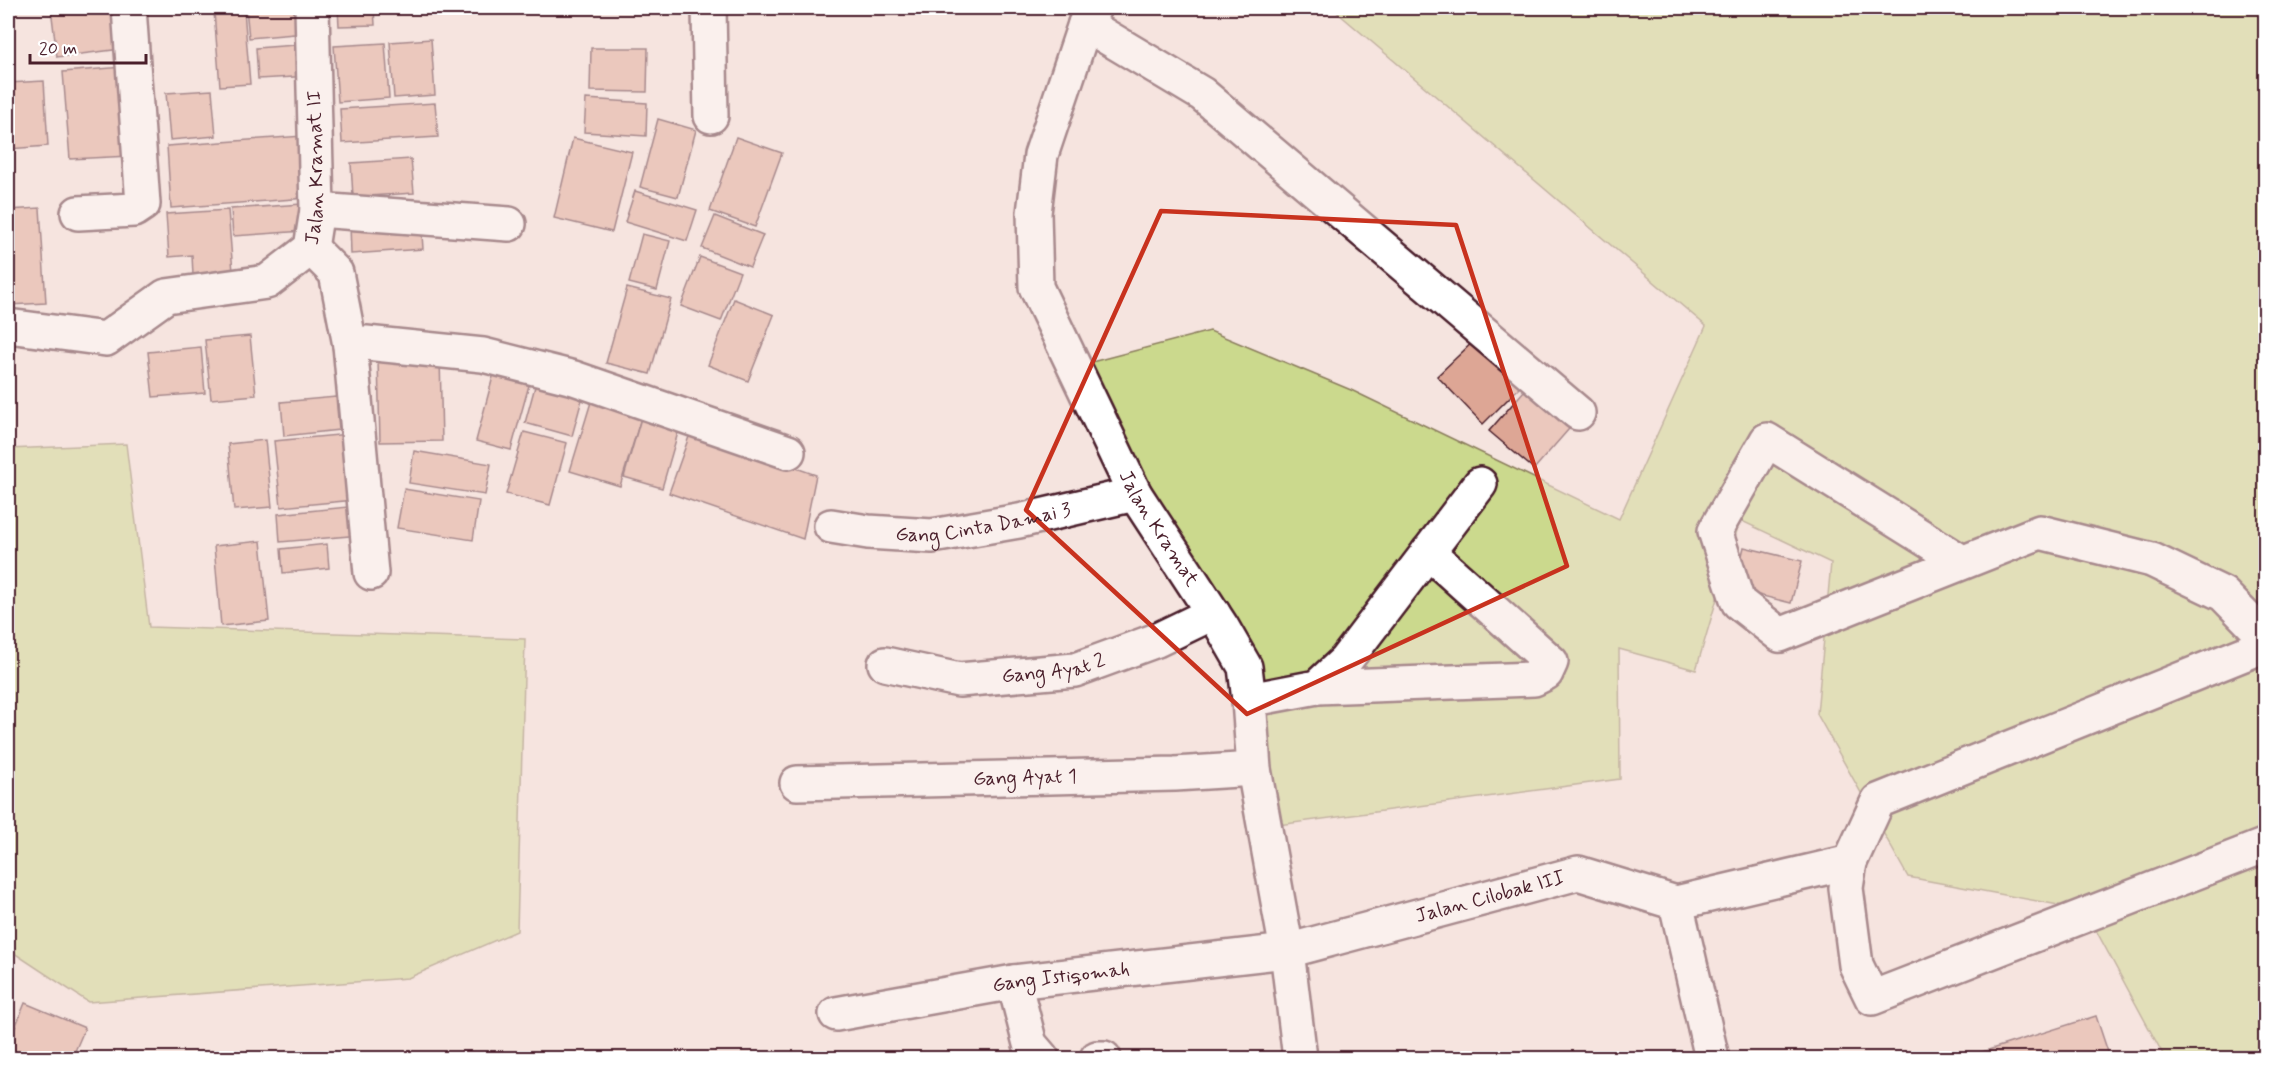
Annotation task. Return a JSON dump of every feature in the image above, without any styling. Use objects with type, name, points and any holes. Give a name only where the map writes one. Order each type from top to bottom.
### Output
[{"type":"street","points":[[78,213],[134,210],[143,204],[129,8]]},
{"type":"street","name":"Jalan Kramat II","points":[[8,326],[106,339],[166,296],[267,282],[311,248],[317,210],[312,8]]},
{"type":"street","points":[[709,8],[711,116]]},
{"type":"street","points":[[1089,16],[1202,94],[1578,413]]},
{"type":"street","name":"Jalan Kramat","points":[[1089,16],[1041,155],[1034,213],[1036,287],[1135,495],[1213,613],[1245,667],[1250,699],[1254,769],[1287,951],[1300,1059]]},
{"type":"street","points":[[317,210],[509,224]]},
{"type":"street","points":[[311,248],[336,273],[350,345],[371,573]]},
{"type":"street","points":[[350,345],[366,343],[483,355],[574,378],[788,452]]},
{"type":"street","points":[[1962,562],[1767,440],[1715,531],[1738,602],[1780,635],[2040,532],[2152,560],[2223,594],[2265,638]]},
{"type":"street","points":[[1317,687],[1345,661],[1480,484]]},
{"type":"street","name":"Gang Cinta Damai 3","points":[[831,526],[868,532],[932,536],[1019,521],[1135,495]]},
{"type":"street","points":[[1250,699],[1317,687],[1534,679],[1546,673],[1551,662],[1428,552]]},
{"type":"street","name":"Gang Ayat 2","points":[[885,664],[959,680],[1075,670],[1157,640],[1213,613]]},
{"type":"street","points":[[2265,645],[1878,801],[1851,862],[1846,888],[1856,965],[1872,998],[2265,845]]},
{"type":"street","name":"Gang Ayat 1","points":[[797,783],[1175,774],[1254,769]]},
{"type":"street","points":[[1712,1059],[1676,903],[1851,862]]},
{"type":"street","name":"Jalan Cilobak III","points":[[1287,951],[1578,873],[1676,903]]},
{"type":"street","name":"Gang Istiqomah","points":[[836,1014],[1014,982],[1287,951]]},
{"type":"street","points":[[1014,982],[1030,1044],[1042,1059]]},
{"type":"street","points":[[1097,1059],[1104,1059]]},
{"type":"highlighted area","points":[[1161,211],[1456,225],[1567,566],[1247,714],[1026,510]]},
{"type":"green space","points":[[1332,8],[2265,8],[2265,1058],[2165,1058],[2085,910],[1908,877],[1817,714],[1831,563],[1740,520],[1696,670],[1619,649],[1620,779],[1256,828],[1228,651],[1065,369],[1210,331],[1351,390],[1619,519],[1706,326]]},
{"type":"green space","points":[[126,444],[149,627],[525,639],[517,931],[408,978],[88,1002],[8,949],[8,449]]},
{"type":"building","points":[[51,8],[116,8],[121,49],[57,57]]},
{"type":"building","points":[[246,8],[304,8],[306,33],[249,38]]},
{"type":"building","points":[[338,8],[374,8],[375,25],[339,26]]},
{"type":"building","points":[[244,10],[250,84],[220,86],[214,12]]},
{"type":"building","points":[[431,39],[435,95],[394,98],[390,42]]},
{"type":"building","points":[[385,43],[389,98],[338,102],[334,46]]},
{"type":"building","points":[[309,44],[312,76],[258,79],[256,48]]},
{"type":"building","points":[[591,48],[648,48],[647,92],[590,91]]},
{"type":"building","points":[[123,67],[130,156],[70,159],[63,72]]},
{"type":"building","points":[[44,81],[48,146],[8,149],[8,83]]},
{"type":"building","points":[[212,90],[216,136],[170,140],[166,93]]},
{"type":"building","points":[[586,99],[647,103],[646,136],[584,132]]},
{"type":"building","points":[[435,103],[438,137],[342,143],[340,109]]},
{"type":"building","points":[[658,119],[696,130],[678,197],[640,187]]},
{"type":"building","points":[[303,136],[307,198],[171,208],[167,146]]},
{"type":"building","points":[[736,137],[782,153],[755,227],[710,211]]},
{"type":"building","points":[[573,138],[632,152],[612,232],[554,218]]},
{"type":"building","points":[[411,159],[414,193],[353,197],[351,163]]},
{"type":"building","points":[[635,191],[697,210],[687,241],[625,222]]},
{"type":"building","points":[[302,204],[304,231],[233,236],[231,209]]},
{"type":"building","points":[[40,208],[46,303],[8,305],[8,210]]},
{"type":"building","points":[[228,210],[233,272],[193,275],[192,255],[169,257],[166,214]]},
{"type":"building","points":[[715,216],[763,235],[750,267],[702,248]]},
{"type":"building","points":[[421,219],[423,249],[351,254],[350,224]]},
{"type":"building","points":[[642,234],[670,241],[657,290],[629,283]]},
{"type":"building","points":[[700,257],[740,272],[721,321],[681,306]]},
{"type":"building","points":[[627,288],[671,299],[650,374],[606,363]]},
{"type":"building","points":[[734,299],[774,315],[748,381],[708,365]]},
{"type":"building","points":[[250,336],[256,395],[211,399],[205,340]]},
{"type":"building","points":[[1478,337],[1523,384],[1483,424],[1437,376]]},
{"type":"building","points":[[201,347],[205,393],[153,397],[148,352]]},
{"type":"building","points":[[440,358],[442,441],[380,442],[378,360]]},
{"type":"building","points":[[495,369],[531,378],[511,450],[476,441]]},
{"type":"building","points":[[537,379],[584,392],[572,436],[525,423]]},
{"type":"building","points":[[1531,383],[1575,422],[1534,469],[1489,431]]},
{"type":"building","points":[[336,397],[339,430],[284,436],[281,402]]},
{"type":"building","points":[[591,402],[641,418],[620,486],[570,471]]},
{"type":"building","points":[[641,418],[679,429],[662,488],[624,477]]},
{"type":"building","points":[[691,431],[816,475],[803,539],[669,493]]},
{"type":"building","points":[[524,432],[567,443],[550,505],[506,494]]},
{"type":"building","points":[[349,434],[355,500],[281,507],[274,441]]},
{"type":"building","points":[[265,440],[272,507],[234,510],[228,444]]},
{"type":"building","points":[[414,451],[491,464],[485,495],[409,483]]},
{"type":"building","points":[[404,489],[479,501],[473,540],[397,528]]},
{"type":"building","points":[[358,506],[361,535],[280,542],[278,514]]},
{"type":"building","points":[[261,541],[269,621],[221,626],[214,546]]},
{"type":"building","points":[[327,544],[329,568],[283,573],[281,549]]},
{"type":"building","points":[[1744,547],[1802,561],[1791,603],[1734,589]]},
{"type":"building","points":[[25,1003],[85,1028],[72,1058],[24,1058],[8,1052],[8,1045]]},
{"type":"building","points":[[2096,1016],[2110,1058],[1963,1058]]}]
